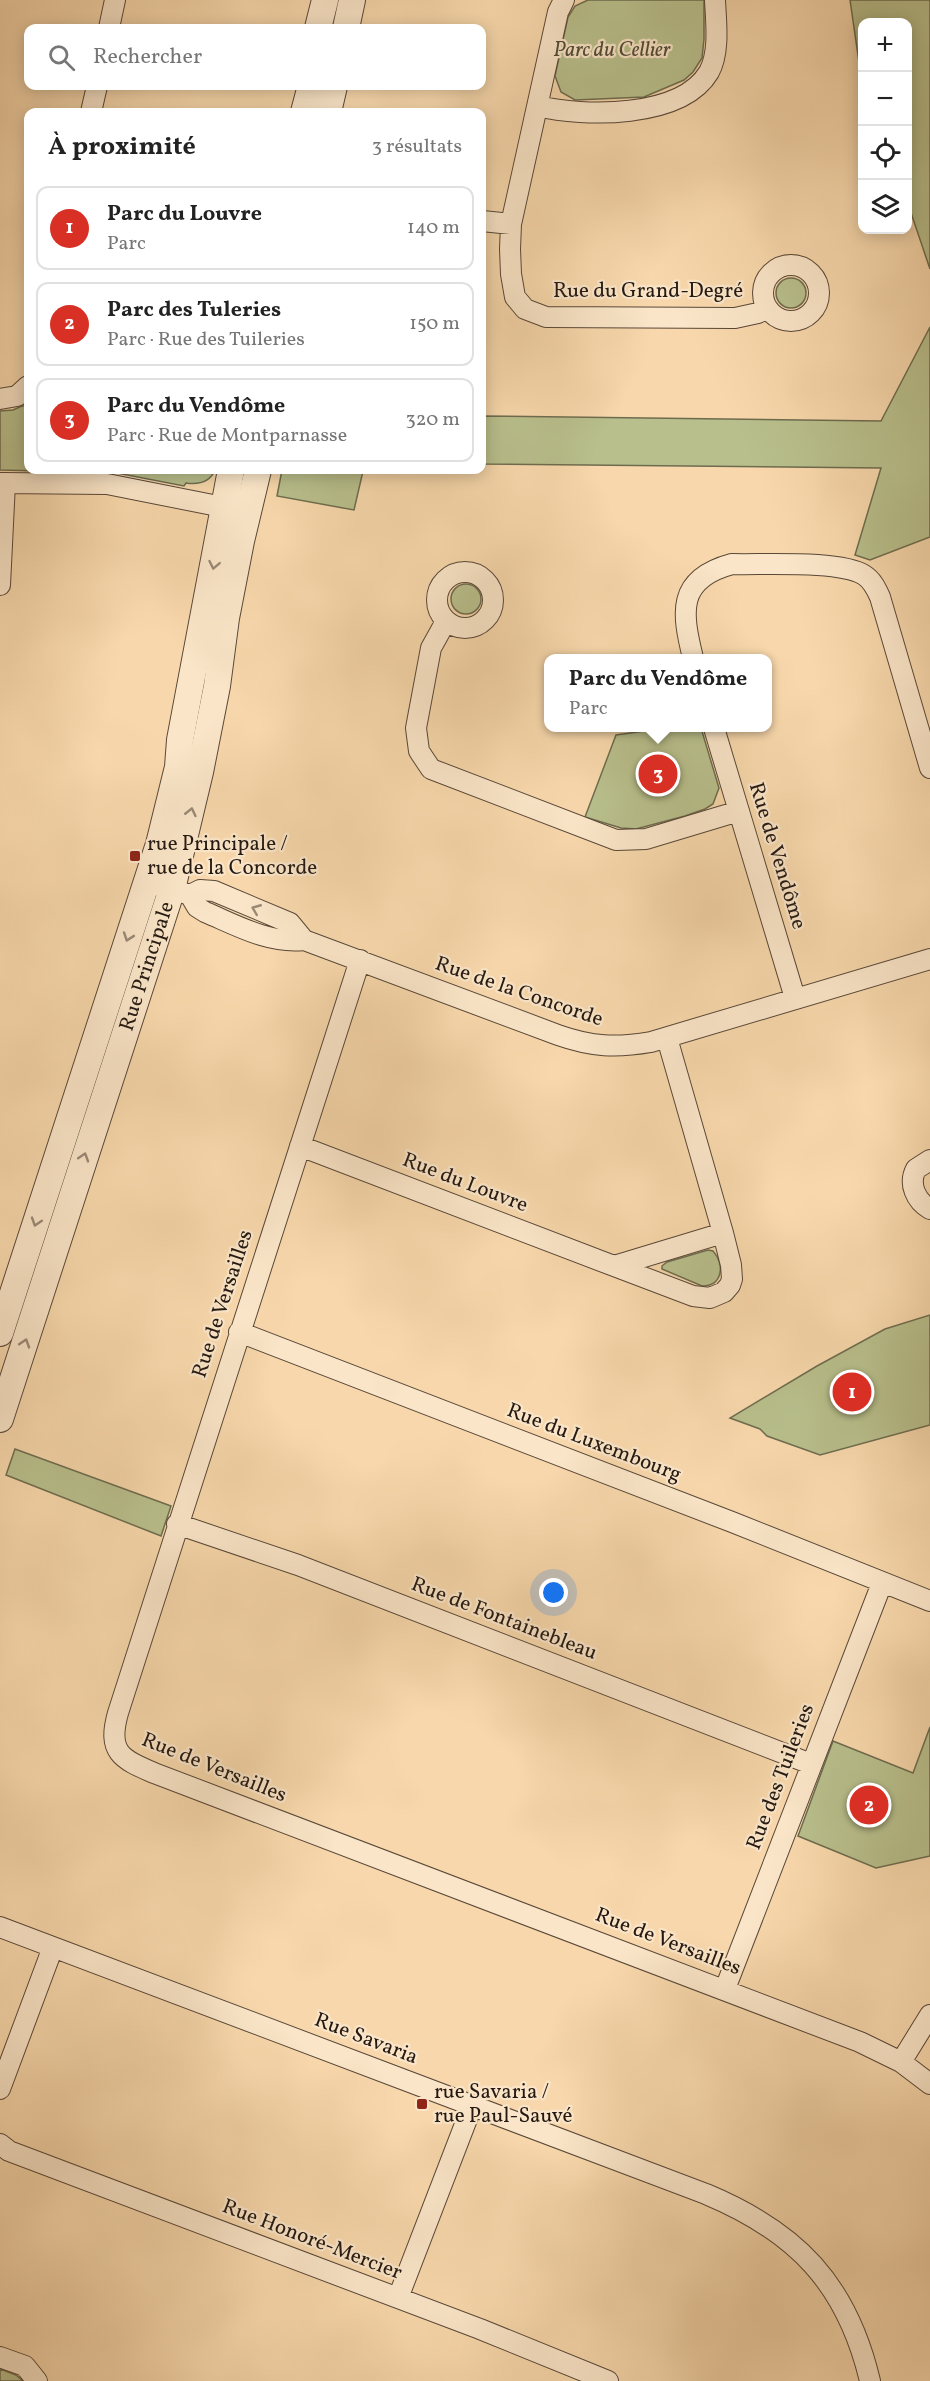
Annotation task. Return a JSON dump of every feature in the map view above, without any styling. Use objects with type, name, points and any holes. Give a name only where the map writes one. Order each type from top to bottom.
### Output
[{"type":"street","points":[[110,24],[115,0]]},
{"type":"street","points":[[319,24],[324,0]]},
{"type":"street","points":[[347,24],[352,0]]},
{"type":"street","name":"Rue du Grand-Degré","points":[[564,0],[558,12],[511,224],[513,290],[520,304],[538,315],[568,317],[735,318],[758,313],[766,308]]},
{"type":"street","points":[[538,106],[579,112],[632,110],[651,108],[686,93],[704,79],[713,62],[716,32],[715,0]]},
{"type":"street","points":[[93,108],[96,90]]},
{"type":"street","points":[[305,108],[310,90]]},
{"type":"street","points":[[329,108],[333,90]]},
{"type":"street","points":[[486,221],[511,224]]},
{"type":"street","points":[[0,399],[17,396],[24,390]]},
{"type":"street","name":"Rue Principale","points":[[232,474],[236,509]]},
{"type":"street","name":"Rue Principale","points":[[0,1419],[170,889],[180,740],[236,509],[256,474]]},
{"type":"street","points":[[0,585],[3,483],[107,484],[236,509]]},
{"type":"street","points":[[692,654],[684,616],[686,603],[696,585],[717,569],[732,564],[811,566],[848,568],[864,575],[873,582],[880,597],[930,768]]},
{"type":"street","points":[[446,621],[430,648],[416,728],[418,751],[431,769],[616,840],[646,839],[739,811]]},
{"type":"street","name":"Rue de Vendôme","points":[[715,732],[795,998]]},
{"type":"street","name":"Rue Principale","points":[[0,1333],[126,942],[170,889]]},
{"type":"street","name":"Rue de la Concorde","points":[[170,889],[205,912],[272,939],[289,942],[304,940],[580,1042],[607,1047],[666,1038],[930,959]]},
{"type":"street","name":"Rue de Versailles","points":[[360,960],[177,1524],[114,1729],[115,1744],[124,1759],[165,1777],[860,2042],[901,2062],[930,2084]]},
{"type":"street","name":"Rue du Louvre","points":[[300,1146],[693,1296],[710,1298],[724,1292],[730,1285],[731,1265],[666,1038]]},
{"type":"street","points":[[930,1160],[916,1169],[913,1186],[918,1199],[930,1209]]},
{"type":"street","points":[[614,1266],[723,1233]]},
{"type":"street","name":"Rue du Luxembourg","points":[[239,1332],[930,1601]]},
{"type":"street","name":"Rue de Fontainebleau","points":[[177,1524],[298,1566],[810,1764]]},
{"type":"street","name":"Rue des Tuileries","points":[[725,1989],[810,1764],[882,1583]]},
{"type":"street","name":"Rue Savaria","points":[[0,1927],[706,2194],[754,2216],[771,2227],[805,2256],[836,2294],[855,2330],[870,2381]]},
{"type":"street","points":[[0,2089],[53,1947]]},
{"type":"street","points":[[901,2062],[930,2015]]},
{"type":"street","points":[[398,2298],[429,2212],[472,2106]]},
{"type":"street","name":"Rue Honoré-Mercier","points":[[0,2144],[9,2151],[398,2298],[608,2381]]},
{"type":"street","points":[[0,2357],[25,2366],[37,2381]]},
{"type":"green space","name":"Parc du Cellier","points":[[588,0],[704,0],[702,58],[693,72],[684,80],[644,97],[575,100],[561,92],[555,76],[568,17],[575,6]]},
{"type":"green space","points":[[850,0],[930,0],[930,269],[912,216],[912,18],[858,18],[858,55]]},
{"type":"green space","points":[[791,278],[802,282],[806,293],[802,304],[791,308],[780,304],[776,293],[780,282]]},
{"type":"green space","points":[[930,327],[930,537],[870,560],[855,555],[881,468],[486,464],[486,416],[881,421]]},
{"type":"green space","points":[[24,406],[24,471],[0,470],[0,411]]},
{"type":"green space","points":[[122,474],[212,474],[204,482],[186,483],[184,486]]},
{"type":"green space","points":[[281,474],[362,474],[354,510],[277,496]]},
{"type":"green space","points":[[466,584],[477,588],[481,599],[477,610],[466,614],[455,610],[451,599],[455,588]]},
{"type":"green space","points":[[637,732],[702,732],[719,788],[713,804],[685,816],[636,829],[621,828],[585,817],[616,735]]},
{"type":"green space","points":[[708,1250],[713,1251],[717,1256],[720,1268],[718,1278],[709,1285],[702,1286],[662,1269],[667,1262]]},
{"type":"green space","points":[[930,1315],[930,1425],[820,1455],[767,1436],[760,1429],[730,1418],[885,1329]]},
{"type":"green space","points":[[15,1449],[171,1506],[161,1536],[6,1475]]},
{"type":"green space","points":[[930,1727],[930,1856],[876,1868],[798,1836],[833,1741],[913,1773]]},
{"type":"green space","points":[[0,2369],[16,2375],[23,2381],[0,2381]]},
{"type":"place","name":"Parc du Vendôme","points":[[658,774]]},
{"type":"place","name":"rue Principale / rue de la Concorde","points":[[135,856]]},
{"type":"place","name":"Parc du Louvre","points":[[852,1392]]},
{"type":"place","name":"Parc des Tuleries","points":[[869,1805]]},
{"type":"place","name":"rue Savaria / rue Paul-Sauvé","points":[[422,2104]]}]
